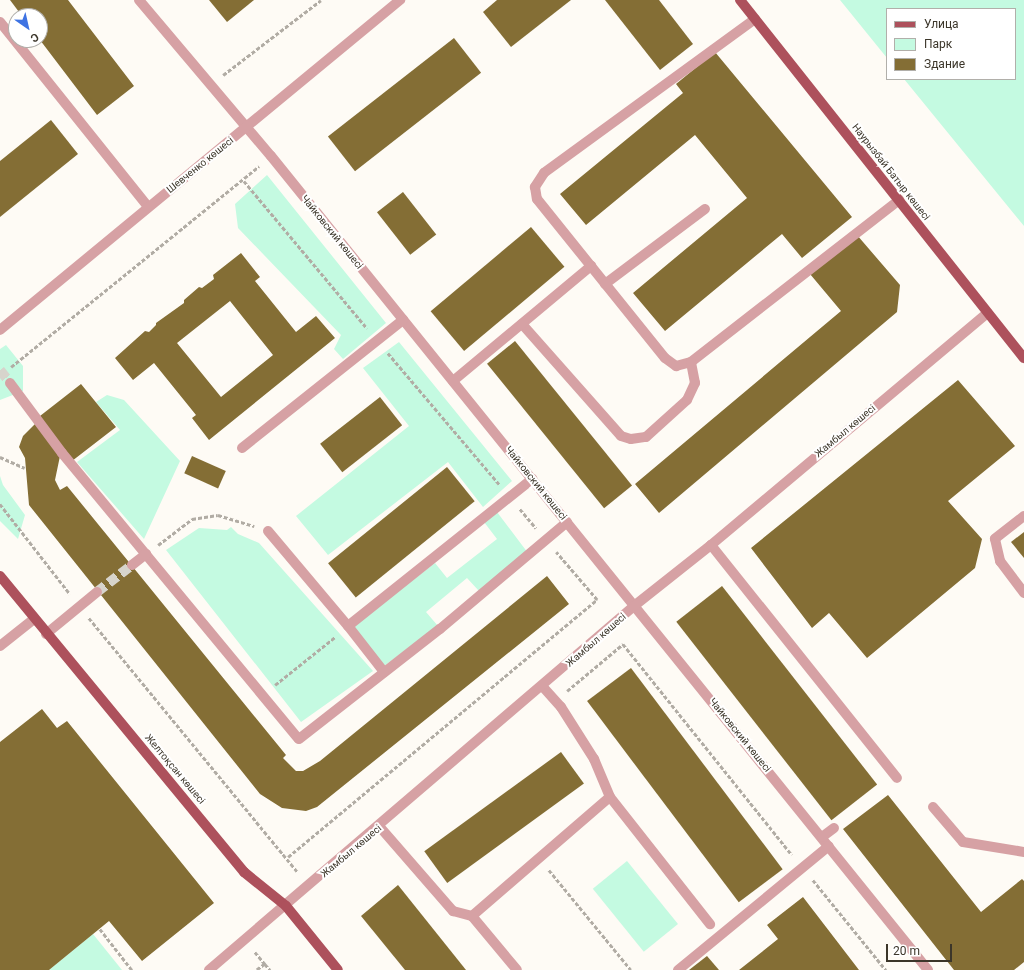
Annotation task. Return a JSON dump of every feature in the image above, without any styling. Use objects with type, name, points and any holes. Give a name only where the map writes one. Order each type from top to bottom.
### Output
[{"type":"main road","name":"Наурызбай Батыр көшесі","points":[[740,0],[1024,358]]},
{"type":"main road","name":"Желтоқсан көшесі","points":[[0,576],[46,634],[244,872],[286,906],[338,970]]},
{"type":"street","name":"Чайковский көшесі","points":[[139,0],[211,84],[403,320],[928,970]]},
{"type":"street","name":"Шевченко көшесі","points":[[0,330],[400,0]]},
{"type":"street","points":[[755,19],[544,173],[535,187],[537,199],[665,358],[676,366],[691,362],[899,200]]},
{"type":"street","points":[[0,22],[148,207]]},
{"type":"street","points":[[605,284],[705,209]]},
{"type":"street","points":[[453,382],[591,266]]},
{"type":"street","name":"Жамбыл көшесі","points":[[209,970],[543,687],[634,606],[711,545],[987,313]]},
{"type":"street","points":[[242,448],[403,320]]},
{"type":"street","points":[[522,324],[621,436],[631,438],[646,437],[687,400],[695,383],[691,362]]},
{"type":"street","points":[[10,383],[62,453],[299,739],[440,629],[567,522]]},
{"type":"street","points":[[348,626],[532,479]]},
{"type":"street","points":[[1024,516],[995,539],[1000,561],[1024,593]]},
{"type":"street","points":[[268,531],[348,626],[384,672]]},
{"type":"street","points":[[711,545],[897,778]]},
{"type":"street","points":[[132,565],[146,554]]},
{"type":"street","points":[[46,634],[97,592]]},
{"type":"street","points":[[0,646],[34,619]]},
{"type":"street","points":[[543,687],[555,700],[594,759],[610,798],[710,924]]},
{"type":"street","points":[[472,916],[610,798]]},
{"type":"street","points":[[933,807],[963,842],[1024,852]]},
{"type":"street","points":[[379,826],[453,911],[472,916],[517,970]]},
{"type":"street","points":[[822,837],[834,828]]},
{"type":"street","points":[[678,970],[829,846]]},
{"type":"path","points":[[211,84],[321,0]]},
{"type":"path","points":[[6,371],[244,181],[261,164]]},
{"type":"path","points":[[244,181],[597,600],[288,857]]},
{"type":"path","points":[[0,457],[25,468]]},
{"type":"path","points":[[0,504],[80,606],[288,857],[298,872]]},
{"type":"path","points":[[146,554],[192,519],[218,515],[268,531]]},
{"type":"path","points":[[263,695],[348,626]]},
{"type":"path","points":[[555,700],[623,644],[886,970]]},
{"type":"path","points":[[539,858],[631,970]]},
{"type":"path","points":[[100,929],[132,970]]},
{"type":"path","points":[[252,947],[270,970]]},
{"type":"path","points":[[257,970],[265,964]]},
{"type":"green space","points":[[840,0],[1024,0],[1024,226],[905,80],[1016,80],[1016,8],[886,8],[886,57]]},
{"type":"green space","points":[[267,175],[386,323],[343,359],[334,349],[341,335],[238,228],[235,204]]},
{"type":"green space","points":[[399,342],[512,481],[483,507],[448,462],[328,555],[296,516],[409,426],[363,368]]},
{"type":"green space","points":[[6,345],[23,366],[23,391],[0,400],[0,349]]},
{"type":"green space","points":[[107,395],[124,400],[180,461],[144,539],[77,462],[120,430],[96,402]]},
{"type":"green space","points":[[0,476],[3,485],[25,515],[18,539],[0,521]]},
{"type":"green space","points":[[497,512],[528,553],[479,591],[467,578],[426,612],[438,626],[384,666],[353,626],[435,563],[447,578],[497,539],[484,522]]},
{"type":"green space","points":[[231,527],[238,534],[259,543],[373,671],[301,722],[166,550],[199,528],[227,530]]},
{"type":"green space","points":[[627,861],[678,924],[644,952],[593,889]]},
{"type":"green space","points":[[93,934],[122,970],[49,970]]},
{"type":"building","points":[[10,0],[68,0],[134,86],[97,115],[46,48],[48,48],[48,8],[16,8]]},
{"type":"building","points":[[209,0],[254,0],[227,22]]},
{"type":"building","points":[[497,0],[571,0],[511,47],[483,12]]},
{"type":"building","points":[[605,0],[659,0],[693,44],[660,70]]},
{"type":"building","points":[[454,38],[481,73],[355,171],[328,137]]},
{"type":"building","points":[[715,52],[852,217],[802,258],[782,234],[665,331],[633,293],[747,198],[695,135],[586,225],[560,194],[683,93],[676,84]]},
{"type":"building","points":[[51,120],[78,154],[0,217],[0,161]]},
{"type":"building","points":[[403,192],[436,235],[410,255],[377,212]]},
{"type":"building","points":[[531,227],[564,267],[464,351],[431,311]]},
{"type":"building","points":[[857,235],[900,285],[897,312],[659,513],[635,484],[841,311],[810,274]]},
{"type":"building","points":[[241,253],[260,277],[255,281],[296,332],[316,316],[335,338],[209,440],[192,418],[196,415],[154,363],[133,380],[115,358],[145,331],[149,332],[156,325],[156,323],[184,303],[184,300],[199,287],[202,288],[214,279],[213,275]],"holes":[[[230,301],[273,355],[221,397],[177,343]]]},
{"type":"building","points":[[515,341],[632,486],[604,508],[487,364]]},
{"type":"building","points":[[958,380],[1015,446],[948,501],[982,539],[975,568],[867,658],[829,613],[812,628],[751,548]]},
{"type":"building","points":[[81,384],[116,427],[72,461],[60,456],[55,480],[60,490],[67,486],[286,755],[283,758],[296,771],[303,771],[320,761],[547,576],[569,604],[317,807],[306,811],[282,808],[260,794],[29,505],[25,458],[19,447],[23,436],[41,418],[40,416]]},
{"type":"building","points":[[380,397],[402,425],[342,472],[320,444]]},
{"type":"building","points":[[192,456],[226,471],[218,488],[184,473]]},
{"type":"building","points":[[447,467],[475,501],[356,597],[328,563]]},
{"type":"building","points":[[1024,532],[1024,558],[1011,542]]},
{"type":"building","points":[[722,586],[877,785],[831,820],[676,622]]},
{"type":"building","points":[[631,668],[783,869],[739,902],[587,701]]},
{"type":"building","points":[[42,709],[57,728],[67,721],[214,903],[142,961],[109,921],[49,970],[0,970],[0,742]]},
{"type":"building","points":[[561,752],[584,784],[447,883],[424,851]]},
{"type":"building","points":[[888,795],[981,912],[1022,879],[1024,881],[1024,962],[1014,970],[954,970],[843,829]]},
{"type":"building","points":[[398,885],[466,970],[405,970],[361,916]]},
{"type":"building","points":[[803,897],[859,970],[739,970],[778,939],[767,925]]},
{"type":"building","points":[[707,956],[719,970],[689,970]]},
{"type":"tunnel","points":[[0,370],[10,383]]},
{"type":"tunnel","points":[[97,592],[132,565]]}]
